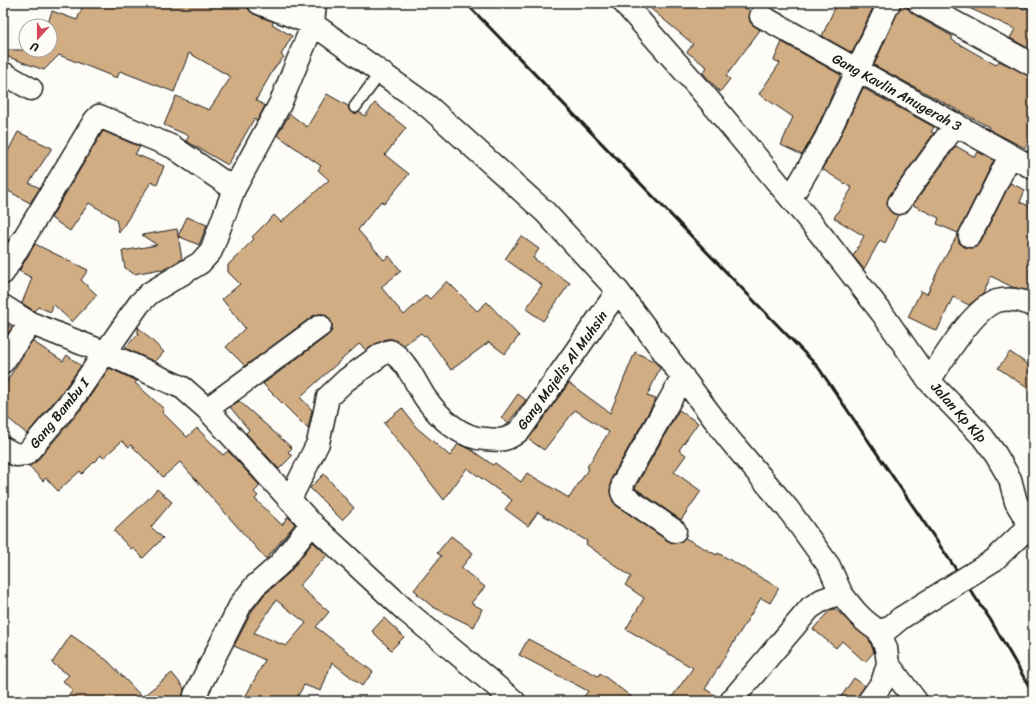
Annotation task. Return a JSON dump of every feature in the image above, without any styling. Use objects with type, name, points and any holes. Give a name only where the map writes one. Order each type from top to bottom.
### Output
[{"type":"street","points":[[258,3],[314,13],[381,72],[429,107],[545,212],[618,291],[730,439],[788,509],[829,566],[841,592],[853,610],[869,625],[879,631],[886,648],[888,664],[882,683],[869,701]]},
{"type":"street","points":[[624,3],[699,88],[791,198],[882,313],[929,381]]},
{"type":"street","points":[[791,198],[826,138],[889,3]]},
{"type":"street","points":[[919,3],[1033,65]]},
{"type":"street","points":[[106,353],[139,304],[150,292],[200,263],[211,251],[234,189],[280,104],[314,13]]},
{"type":"street","name":"Gang Kavlin Anugerah 3","points":[[761,16],[856,71],[956,124],[1033,168]]},
{"type":"street","points":[[3,73],[31,89]]},
{"type":"street","points":[[3,273],[95,120],[99,116],[173,147],[234,189]]},
{"type":"street","points":[[899,203],[956,124]]},
{"type":"street","points":[[970,236],[1010,156]]},
{"type":"street","name":"Gang Majelis Al Muhsin","points":[[290,499],[318,443],[328,397],[346,380],[382,354],[390,351],[397,356],[415,379],[427,400],[452,427],[479,439],[494,440],[510,438],[521,428],[618,291]]},
{"type":"street","name":"Jalan Kp Klp","points":[[879,631],[889,628],[901,618],[994,560],[1032,526],[1016,502],[1010,478],[996,455],[982,436],[929,381],[966,327],[982,310],[995,301],[1024,301],[1033,306]]},
{"type":"street","points":[[3,306],[30,324],[106,353],[173,382],[183,388],[207,409],[312,523],[406,611],[514,701]]},
{"type":"street","points":[[3,362],[30,324]]},
{"type":"street","points":[[207,409],[320,326]]},
{"type":"street","name":"Gang Bambu I","points":[[3,448],[16,454],[26,454],[72,400],[106,353]]},
{"type":"street","points":[[675,531],[624,496],[622,492],[622,483],[683,377]]},
{"type":"street","points":[[195,695],[241,604],[254,586],[280,565],[312,523]]},
{"type":"street","points":[[731,701],[810,608],[822,600],[841,592]]},
{"type":"street","points":[[888,664],[916,701]]},
{"type":"lane","points":[[355,107],[381,72]]},
{"type":"building","points":[[84,3],[247,3],[249,10],[254,14],[274,22],[272,24],[292,36],[281,55],[284,57],[275,67],[256,100],[265,106],[257,121],[254,119],[228,165],[186,141],[189,136],[164,125],[176,96],[209,110],[231,77],[189,53],[174,92],[120,71],[117,78],[59,55],[58,56],[58,18],[50,18],[52,11],[77,20]]},
{"type":"building","points":[[644,3],[739,3],[750,11],[750,22],[760,30],[726,76],[730,79],[720,92],[703,73],[707,67],[687,52],[693,44]]},
{"type":"building","points":[[837,3],[875,3],[852,53],[822,36]]},
{"type":"building","points":[[958,3],[1012,3],[1025,9],[1028,3],[1033,3],[1033,51],[1010,38],[1015,29]]},
{"type":"building","points":[[901,5],[908,8],[918,17],[952,36],[952,40],[996,65],[999,61],[1033,77],[1033,133],[1025,148],[874,65]]},
{"type":"building","points":[[782,42],[841,75],[815,132],[802,155],[781,145],[793,117],[759,94],[780,63],[774,60]]},
{"type":"building","points":[[3,50],[18,50],[18,58],[56,58],[44,70],[3,55]]},
{"type":"building","points":[[863,88],[934,127],[931,132],[934,133],[889,196],[887,202],[888,208],[892,213],[898,215],[885,243],[880,240],[864,269],[853,256],[864,236],[834,218],[852,188],[822,169],[837,143]]},
{"type":"building","points":[[327,94],[348,106],[349,110],[354,114],[359,112],[365,116],[375,103],[406,128],[385,155],[409,174],[384,204],[381,201],[358,230],[384,260],[389,256],[401,271],[381,287],[404,315],[426,295],[430,299],[447,281],[477,311],[487,302],[519,336],[505,354],[489,342],[451,370],[426,335],[424,336],[421,333],[404,345],[392,339],[386,339],[366,350],[359,344],[300,397],[312,410],[308,429],[263,384],[327,336],[332,331],[330,319],[325,314],[313,316],[245,366],[226,347],[245,328],[222,299],[240,284],[228,272],[228,265],[254,239],[252,237],[274,215],[281,222],[329,180],[318,170],[321,166],[277,135],[290,114],[307,127]]},
{"type":"building","points":[[103,131],[140,147],[135,154],[164,166],[157,185],[151,182],[119,233],[116,219],[89,203],[70,231],[51,218]]},
{"type":"building","points":[[18,132],[52,148],[29,183],[40,188],[30,203],[3,188],[3,161]]},
{"type":"building","points":[[956,146],[975,157],[978,152],[994,160],[958,233],[937,224],[939,218],[913,205]]},
{"type":"building","points":[[1010,183],[1025,190],[1020,202],[1033,208],[1033,292],[1012,287],[991,276],[983,294],[969,305],[953,297],[937,331],[908,317],[921,291],[927,294],[939,268],[958,234],[959,243],[965,247],[977,247],[981,242]]},
{"type":"building","points":[[187,217],[207,225],[199,245],[178,236]]},
{"type":"building","points":[[177,229],[182,259],[161,271],[161,269],[134,274],[125,268],[122,251],[157,245],[142,235]]},
{"type":"building","points":[[521,236],[539,249],[533,258],[570,283],[543,321],[526,309],[542,285],[505,259]]},
{"type":"building","points":[[35,244],[88,270],[81,280],[97,295],[72,322],[53,304],[51,312],[38,307],[34,311],[22,303],[32,278],[19,271]]},
{"type":"building","points":[[3,322],[12,328],[3,340]]},
{"type":"building","points":[[138,327],[164,352],[155,362],[125,348],[138,334]]},
{"type":"building","points":[[32,341],[63,361],[67,355],[81,366],[62,392],[27,434],[3,414],[3,387]]},
{"type":"building","points":[[635,352],[655,362],[660,368],[647,396],[656,399],[612,477],[610,491],[613,502],[668,541],[674,543],[681,542],[685,538],[717,555],[718,553],[779,588],[770,603],[761,598],[705,689],[719,697],[719,701],[669,701],[693,668],[626,629],[644,598],[625,585],[631,577],[586,544],[587,541],[538,512],[528,526],[505,509],[512,500],[467,468],[444,500],[384,423],[402,408],[416,427],[450,456],[458,444],[470,449],[493,465],[495,463],[521,482],[527,473],[569,498],[589,468],[587,467],[609,432],[575,410],[544,450],[528,439],[569,383],[610,413]]},
{"type":"building","points":[[1010,352],[1033,368],[1033,392],[998,368]]},
{"type":"building","points":[[109,368],[137,381],[135,383],[164,409],[162,412],[187,437],[197,428],[223,455],[228,451],[260,486],[254,492],[258,496],[255,499],[282,525],[288,517],[295,524],[266,559],[180,462],[163,477],[131,445],[129,447],[122,441],[103,458],[101,455],[82,474],[80,471],[58,491],[46,478],[43,481],[29,466],[36,462],[82,408]]},
{"type":"building","points":[[518,394],[526,400],[508,423],[501,418]]},
{"type":"building","points":[[239,401],[292,448],[288,452],[292,456],[279,469],[246,433],[249,430],[230,407]]},
{"type":"building","points":[[679,410],[698,423],[679,450],[686,455],[674,472],[701,491],[681,520],[635,488]]},
{"type":"building","points":[[324,474],[354,508],[342,520],[310,488]]},
{"type":"building","points":[[157,489],[172,502],[151,527],[163,538],[143,558],[133,548],[131,549],[114,531]]},
{"type":"building","points":[[451,536],[473,553],[461,568],[485,587],[471,603],[482,609],[474,627],[433,607],[414,590],[441,556],[437,553]]},
{"type":"building","points":[[313,542],[327,555],[299,586],[329,612],[316,627],[373,672],[362,686],[332,662],[321,691],[304,685],[295,701],[243,701],[265,660],[234,646],[252,611],[264,595],[289,573]],"holes":[[[276,600],[306,623],[286,646],[254,633]]]},
{"type":"building","points":[[835,609],[869,639],[874,652],[865,662],[842,641],[836,648],[813,629],[830,610]]},
{"type":"building","points":[[384,618],[404,637],[391,650],[372,631]]},
{"type":"building","points":[[71,635],[108,661],[142,697],[172,673],[184,688],[184,701],[62,701],[73,691],[63,681],[69,675],[52,663]]},
{"type":"building","points":[[528,639],[598,676],[600,673],[637,701],[581,701],[588,691],[519,655]]},
{"type":"building","points":[[854,678],[865,686],[859,694],[857,701],[838,701]]},
{"type":"railway","points":[[466,3],[818,367],[990,619],[1033,693]]}]
